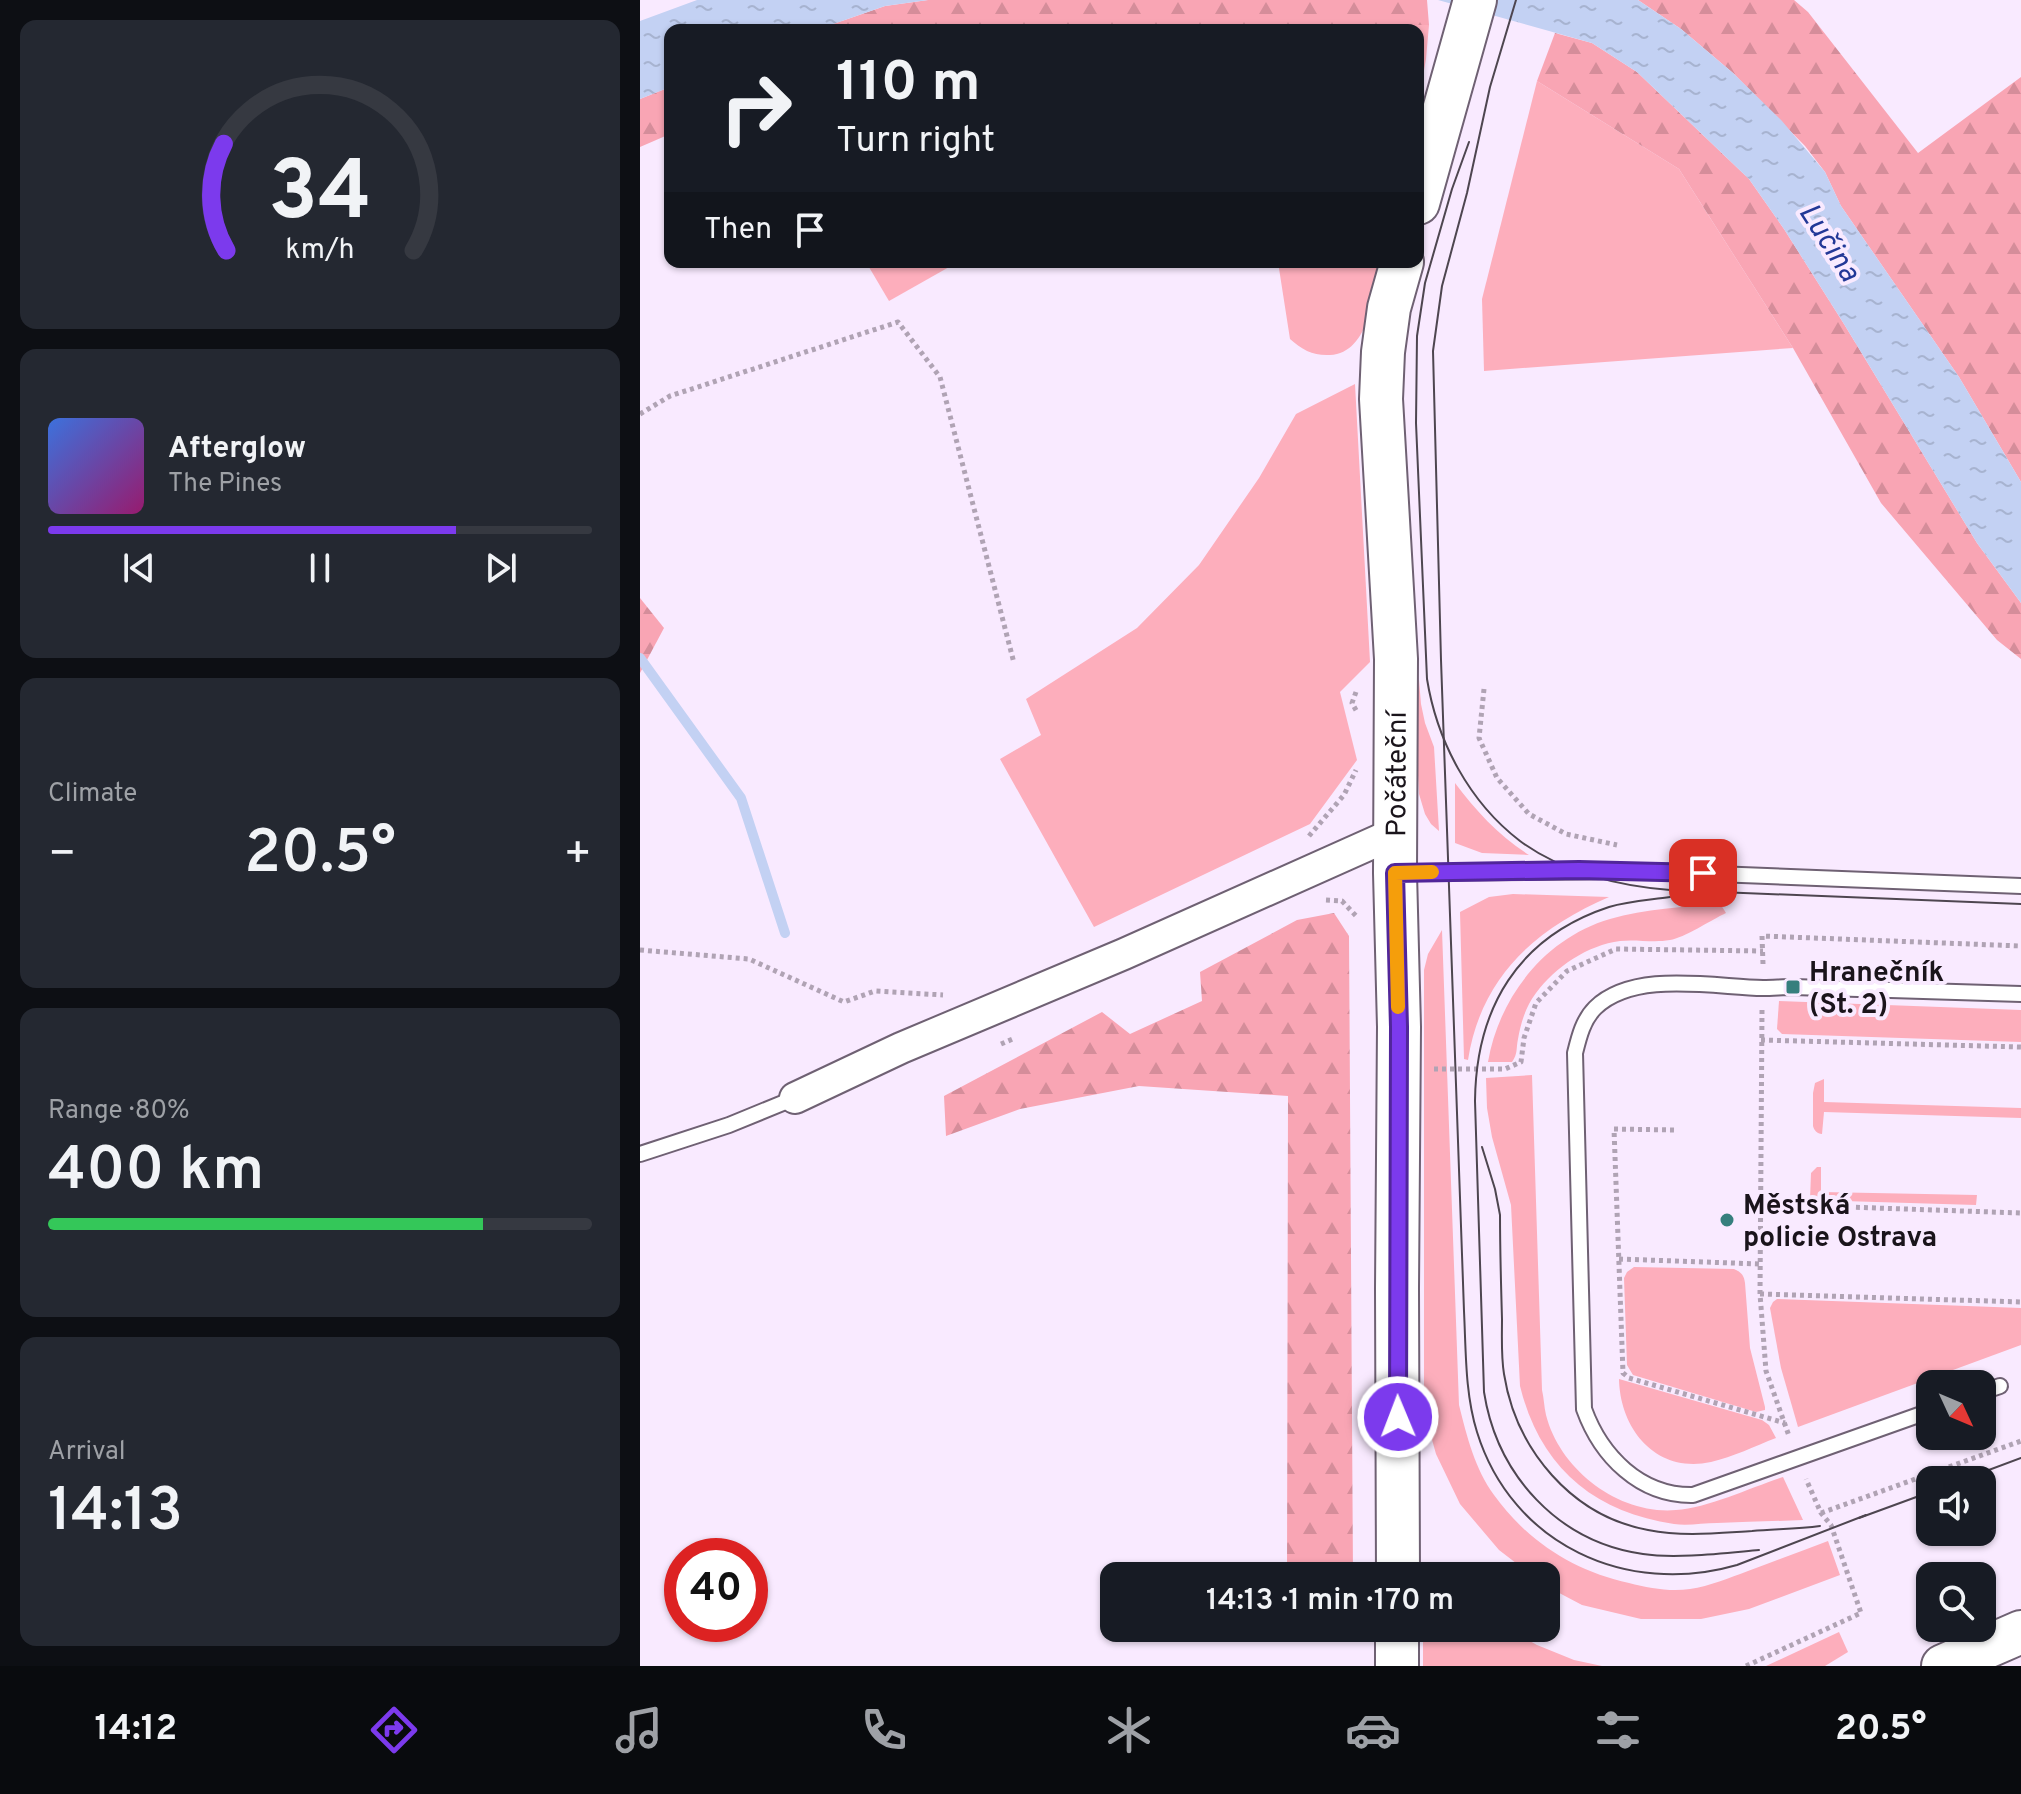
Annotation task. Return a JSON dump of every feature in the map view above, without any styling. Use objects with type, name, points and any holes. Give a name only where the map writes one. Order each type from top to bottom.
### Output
[{"type":"street","points":[[1424,181],[1475,0]]},
{"type":"street","name":"Počáteční","points":[[1398,1562],[1396,659],[1381,399],[1389,308],[1400,268]]},
{"type":"street","points":[[795,1098],[901,1048],[1124,954],[1395,853]]},
{"type":"street","points":[[1943,1666],[2021,1632]]},
{"type":"street","points":[[1397,1642],[1397,1666]]},
{"type":"lane","points":[[1395,853],[1639,871],[2021,886]]},
{"type":"lane","points":[[1916,1416],[1693,1495],[1660,1491],[1640,1482],[1619,1466],[1597,1438],[1584,1409],[1575,1053],[1582,1028],[1595,1008],[1616,995],[1641,986],[1678,983],[2021,994]]},
{"type":"lane","points":[[640,1154],[729,1125],[795,1098]]},
{"type":"lane","points":[[1996,1387],[2000,1386]]},
{"type":"path","points":[[640,414],[670,396],[898,322],[940,377],[1014,663]]},
{"type":"path","points":[[1359,715],[1352,703],[1358,687],[1370,674],[1396,659]]},
{"type":"path","points":[[1484,689],[1479,738],[1497,778],[1529,814],[1566,834],[1628,848]]},
{"type":"path","points":[[1305,841],[1344,795],[1362,759]]},
{"type":"path","points":[[1312,900],[1342,901],[1366,926]]},
{"type":"path","points":[[1746,1666],[1861,1613],[1831,1525],[1821,1513],[1797,1458],[1766,1371],[1760,1294],[1762,936],[2021,946]]},
{"type":"path","points":[[1399,1070],[1505,1069],[1521,1062],[1524,1038],[1536,1003],[1567,971],[1616,949],[1763,951]]},
{"type":"path","points":[[640,950],[749,959],[844,1002],[875,991],[951,995]]},
{"type":"path","points":[[1001,1044],[1015,1038]]},
{"type":"path","points":[[1761,1040],[2021,1047]]},
{"type":"path","points":[[1674,1130],[1614,1129],[1623,1373],[1629,1378],[1785,1423]]},
{"type":"path","points":[[1760,1204],[2021,1213]]},
{"type":"path","points":[[1619,1259],[1760,1264]]},
{"type":"path","points":[[1760,1294],[2021,1302]]},
{"type":"path","points":[[1821,1513],[2021,1441]]},
{"type":"shaded area","points":[[1424,25],[1429,25],[1424,70]]},
{"type":"shaded area","points":[[1537,81],[1679,169],[1793,348],[1484,371],[1482,299]]},
{"type":"shaded area","points":[[870,268],[947,268],[889,301]]},
{"type":"shaded area","points":[[1279,268],[1380,268],[1368,319],[1354,344],[1343,352],[1324,355],[1308,352],[1290,339]]},
{"type":"shaded area","points":[[1355,384],[1370,662],[1340,692],[1357,760],[1310,824],[1094,927],[1000,759],[1041,735],[1026,699],[1137,628],[1199,565],[1259,478],[1296,414]]},
{"type":"shaded area","points":[[1413,680],[1419,680],[1425,723],[1434,747],[1439,831],[1425,814],[1419,794]]},
{"type":"shaded area","points":[[1455,783],[1489,822],[1529,855],[1482,853],[1455,843]]},
{"type":"shaded area","points":[[1513,894],[1609,897],[1558,924],[1516,959],[1485,1004],[1468,1060],[1464,1059],[1460,912],[1489,897]]},
{"type":"shaded area","points":[[1721,905],[1726,913],[1676,939],[1608,943],[1573,959],[1553,974],[1532,998],[1522,1020],[1512,1062],[1488,1062],[1494,1038],[1514,993],[1546,955],[1565,940],[1587,928],[1623,916]]},
{"type":"shaded area","points":[[1442,930],[1459,1405],[1472,1452],[1487,1485],[1507,1512],[1537,1540],[1571,1562],[1609,1578],[1667,1590],[1697,1588],[1828,1541],[1840,1575],[1749,1609],[1701,1619],[1641,1619],[1582,1605],[1560,1593],[1560,1562],[1515,1562],[1499,1550],[1460,1504],[1436,1454],[1424,1411],[1424,970],[1428,954]]},
{"type":"shaded area","points":[[1779,1001],[2021,1010],[2021,1042],[1782,1034],[1777,1029]]},
{"type":"shaded area","points":[[1532,1075],[1542,1390],[1546,1415],[1564,1454],[1578,1471],[1614,1497],[1655,1510],[1702,1505],[1783,1477],[1803,1520],[1685,1525],[1645,1518],[1619,1509],[1574,1481],[1541,1440],[1520,1386],[1511,1205],[1492,1137],[1486,1078]]},
{"type":"shaded area","points":[[1824,1079],[1824,1102],[2021,1108],[2021,1118],[1824,1112],[1820,1134],[1813,1126],[1813,1093],[1815,1083]]},
{"type":"shaded area","points":[[1821,1167],[1821,1192],[1977,1195],[1976,1205],[1810,1200],[1811,1173]]},
{"type":"shaded area","points":[[1634,1267],[1734,1269],[1742,1274],[1750,1348],[1765,1410],[1756,1412],[1633,1375],[1627,1365],[1624,1278]]},
{"type":"shaded area","points":[[1777,1299],[2021,1308],[2021,1345],[1953,1370],[1916,1370],[1916,1384],[1798,1427],[1781,1368],[1770,1308]]},
{"type":"shaded area","points":[[1619,1379],[1762,1420],[1769,1425],[1776,1438],[1711,1462],[1691,1464],[1674,1461],[1645,1444],[1634,1430],[1626,1415]]},
{"type":"shaded area","points":[[1839,1632],[1848,1652],[1825,1666],[1766,1666]]},
{"type":"shaded area","points":[[1423,1642],[1532,1642],[1574,1660],[1602,1666],[1423,1666]]},
{"type":"green space","points":[[928,0],[1427,0],[1429,25],[833,24],[885,6]]},
{"type":"green space","points":[[1638,0],[1794,0],[1808,12],[1918,153],[2021,77],[2021,482],[1959,377],[1841,206],[1825,172],[1805,146],[1733,73],[1681,29]]},
{"type":"green space","points":[[1555,33],[1592,43],[1637,72],[1749,179],[1844,324],[1977,543],[2021,603],[2021,659],[1997,640],[1881,503],[1793,348],[1679,169],[1537,81]]},
{"type":"green space","points":[[664,89],[664,137],[640,147],[640,99]]},
{"type":"green space","points":[[640,598],[664,628],[640,673]]},
{"type":"green space","points":[[1334,913],[1349,936],[1353,1562],[1287,1562],[1288,1096],[1139,1086],[1020,1109],[946,1136],[944,1096],[1102,1012],[1130,1034],[1202,1001],[1200,972],[1297,920]]},
{"type":"water","points":[[697,0],[928,0],[885,6],[833,24],[664,24],[664,89],[640,99],[640,21]]},
{"type":"water","name":"Lučina","points":[[1438,0],[1638,0],[1681,29],[1733,73],[1782,121],[1825,172],[1841,206],[1959,377],[2021,482],[2021,603],[1977,543],[1844,324],[1749,179],[1637,72],[1592,43]]},
{"type":"waterway","points":[[640,658],[741,798],[785,933]]},
{"type":"tram line","points":[[1516,0],[1490,87],[1467,193],[1442,286],[1433,351],[1464,1311],[1473,1418],[1494,1471],[1517,1505],[1546,1532],[1579,1553],[1616,1567],[1655,1574],[1696,1573],[1737,1565],[1866,1515]]},
{"type":"tram line","points":[[1469,142],[1425,283],[1417,336],[1416,423],[1427,679],[1447,747],[1471,789],[1502,825],[1536,852],[1572,869],[1611,881],[1670,890],[2021,904]]},
{"type":"tram line","points":[[1670,897],[1609,907],[1577,920],[1527,957],[1508,980],[1494,1007],[1477,1067],[1475,1101],[1484,1392],[1502,1451],[1518,1477],[1536,1500],[1584,1535],[1612,1547],[1643,1554],[1701,1555],[1759,1550]]},
{"type":"tram line","points":[[1482,1147],[1500,1215],[1504,1374],[1521,1428],[1552,1475],[1572,1495],[1595,1510],[1620,1522],[1648,1530],[1700,1534],[1820,1526]]},
{"type":"tram line","points":[[1996,1467],[2021,1458]]},
{"type":"tram line","points":[[1859,1518],[1916,1497]]},
{"type":"slow traffic","points":[[1398,1007],[1395,873],[1432,872]]},
{"type":"place","name":"Hranečník (St. 2)","points":[[1793,987]]},
{"type":"place","name":"Městská policie Ostrava","points":[[1727,1220]]},
{"type":"route","points":[[1398,1417],[1399,1027],[1395,873],[1579,870],[1703,873]]}]
